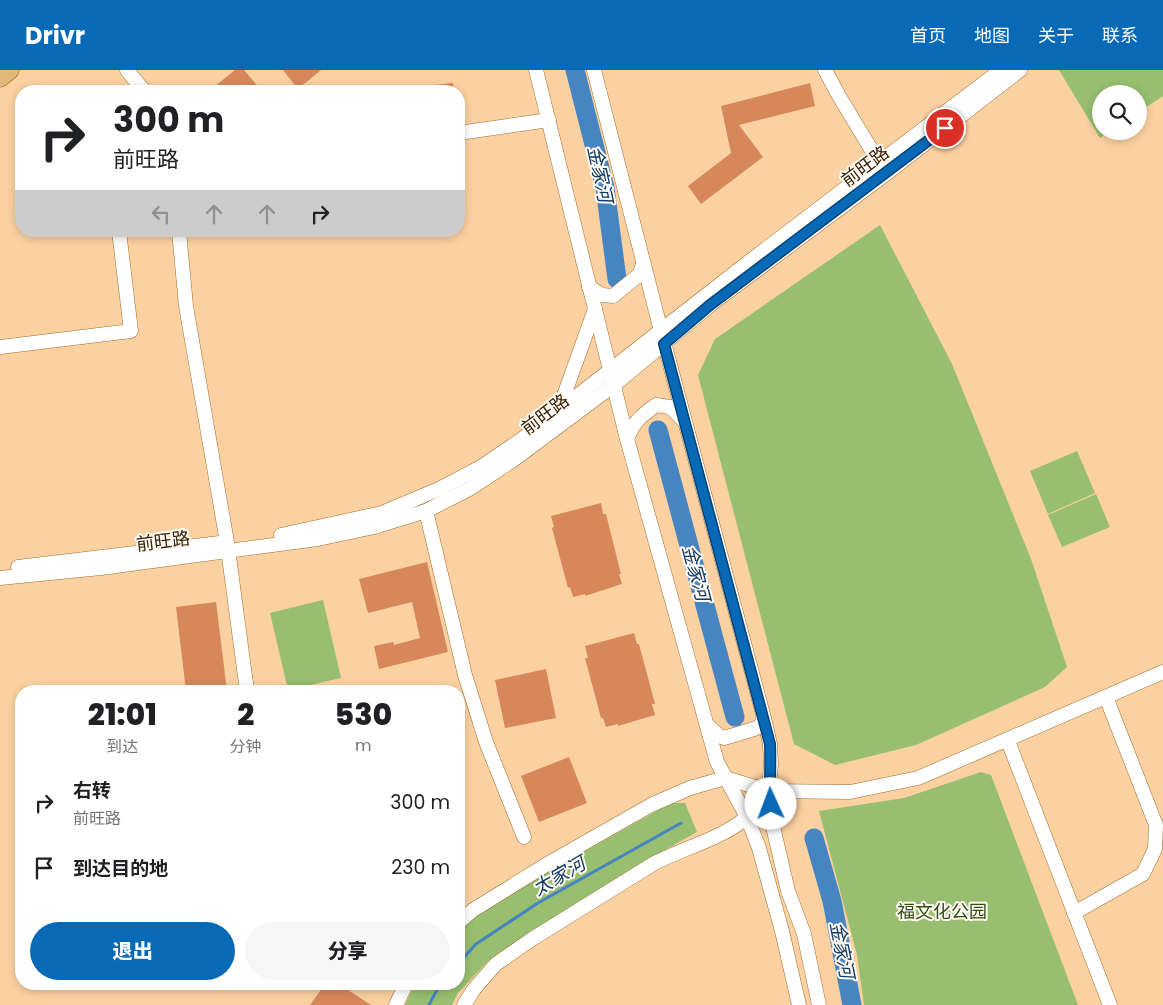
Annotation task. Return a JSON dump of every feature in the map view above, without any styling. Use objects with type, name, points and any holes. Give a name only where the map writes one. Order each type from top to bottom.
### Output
[{"type":"main road","points":[[0,78],[10,70]]},
{"type":"street","points":[[127,70],[139,85]]},
{"type":"street","points":[[536,70],[627,439],[706,724],[717,762],[747,817],[759,848],[782,931],[799,1005]]},
{"type":"street","points":[[594,70],[643,263],[764,718],[770,744],[769,791],[774,831],[788,891],[804,934],[819,1005]]},
{"type":"street","points":[[825,70],[882,168]]},
{"type":"street","name":"前旺路","points":[[0,578],[101,568],[228,547],[382,513],[439,489],[481,467],[558,412],[610,370],[710,305],[1001,70]]},
{"type":"street","name":"前旺路","points":[[882,168],[1020,70]]},
{"type":"street","points":[[465,132],[548,120]]},
{"type":"street","points":[[0,348],[131,331],[120,237]]},
{"type":"street","points":[[180,237],[186,306],[228,547],[246,685]]},
{"type":"street","points":[[589,287],[602,295],[613,296],[640,274],[643,263]]},
{"type":"street","points":[[558,412],[594,309]]},
{"type":"street","name":"前旺路","points":[[0,569],[318,539],[374,527],[426,510],[471,488],[516,458],[614,385],[663,337]]},
{"type":"street","points":[[627,439],[633,425],[642,415],[656,405],[670,408],[685,422]]},
{"type":"street","points":[[426,510],[465,675],[486,742],[524,837]]},
{"type":"street","points":[[465,916],[472,910],[549,863],[651,805],[690,788],[725,778],[769,791],[850,792],[918,778],[1163,672]]},
{"type":"street","points":[[1074,913],[1143,874],[1155,849],[1156,825],[1106,697]]},
{"type":"street","points":[[706,724],[724,738],[760,726],[764,718]]},
{"type":"street","points":[[1008,740],[1110,1005]]},
{"type":"street","points":[[464,1005],[474,989],[496,964],[532,938],[671,854],[723,832],[747,817],[769,791]]},
{"type":"street","points":[[396,1005],[403,990]]},
{"type":"green space","points":[[1059,70],[1163,70],[1163,96],[1147,107],[1147,85],[1092,85],[1092,125]]},
{"type":"green space","points":[[880,225],[952,364],[1031,559],[1067,667],[1045,687],[916,745],[835,765],[794,744],[698,375],[715,339]]},
{"type":"green space","points":[[1077,451],[1095,493],[1048,514],[1030,471]]},
{"type":"green space","points":[[1096,494],[1110,527],[1062,547],[1048,515]]},
{"type":"green space","points":[[323,600],[341,678],[310,685],[287,685],[270,613]]},
{"type":"green space","name":"福文化公园","points":[[981,772],[991,775],[1078,1005],[864,1005],[857,955],[819,811],[904,798]]},
{"type":"green space","points":[[671,803],[685,803],[697,832],[661,852],[489,960],[465,986],[465,924],[526,884]]},
{"type":"green space","points":[[412,990],[461,990],[452,1005],[405,1005]]},
{"type":"building","points":[[235,70],[244,70],[257,85],[216,85]]},
{"type":"building","points":[[283,70],[321,70],[303,85],[295,85]]},
{"type":"building","points":[[453,83],[453,85],[435,85]]},
{"type":"building","points":[[810,83],[815,106],[739,125],[763,157],[701,204],[688,186],[731,153],[721,106]]},
{"type":"building","points":[[601,503],[603,514],[606,514],[622,584],[585,596],[585,594],[573,597],[570,587],[568,588],[552,528],[554,527],[551,516]]},
{"type":"building","points":[[427,562],[448,652],[379,669],[374,646],[393,642],[394,645],[420,638],[412,602],[368,613],[359,579]]},
{"type":"building","points":[[216,602],[226,685],[185,685],[176,607]]},
{"type":"building","points":[[634,633],[637,644],[639,644],[655,704],[652,704],[655,715],[618,726],[618,724],[606,727],[603,718],[601,718],[585,658],[588,658],[585,646]]},
{"type":"building","points":[[546,669],[556,718],[505,728],[495,680]]},
{"type":"building","points":[[569,757],[587,803],[539,822],[521,776]]},
{"type":"building","points":[[321,990],[348,990],[371,1005],[310,1005]]},
{"type":"waterway","name":"金家河","points":[[575,70],[605,188],[617,279]]},
{"type":"waterway","name":"金家河","points":[[658,430],[735,717]]},
{"type":"waterway","name":"太家河","points":[[465,956],[476,944],[538,903],[681,823]]},
{"type":"waterway","name":"金家河","points":[[814,838],[832,901],[852,1005]]},
{"type":"waterway","name":"太家河","points":[[429,1005],[437,990]]},
{"type":"route","points":[[771,804],[769,791],[770,744],[664,344],[710,305],[945,128]]}]
